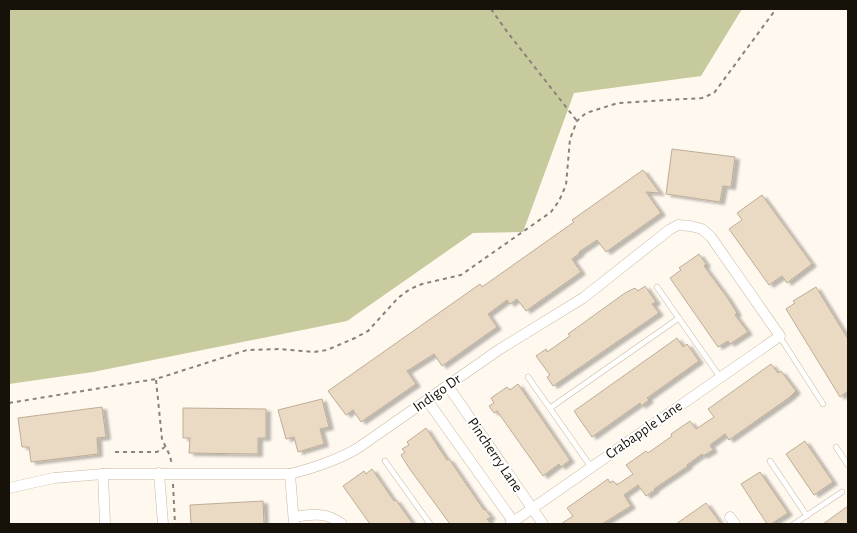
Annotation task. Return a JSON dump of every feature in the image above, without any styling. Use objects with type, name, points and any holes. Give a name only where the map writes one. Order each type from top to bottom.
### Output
[{"type":"street","name":"Indigo Dr","points":[[9,488],[54,478],[103,474],[290,474],[318,467],[339,459],[500,349],[582,298],[638,253],[678,225],[702,229],[711,237],[780,336]]},
{"type":"street","name":"Crabapple Lane","points":[[513,523],[780,336]]},
{"type":"street","name":"Pincherry Lane","points":[[448,386],[543,524]]},
{"type":"street","name":"Pincherry Lane","points":[[427,400],[513,523]]},
{"type":"street","points":[[159,473],[163,524]]},
{"type":"street","points":[[103,474],[105,524]]},
{"type":"street","points":[[290,474],[294,520],[318,514],[334,517],[342,524]]},
{"type":"lane","points":[[657,287],[720,377]]},
{"type":"lane","points":[[550,408],[679,318]]},
{"type":"lane","points":[[780,336],[823,404]]},
{"type":"lane","points":[[528,377],[591,467]]},
{"type":"lane","points":[[836,447],[848,465]]},
{"type":"lane","points":[[385,461],[430,524]]},
{"type":"lane","points":[[770,461],[807,516]]},
{"type":"lane","points":[[794,524],[842,492]]},
{"type":"path","points":[[491,9],[577,122]]},
{"type":"path","points":[[9,403],[156,379],[247,350],[271,348],[314,352],[334,348],[355,338],[368,331],[398,298],[410,289],[422,284],[461,275],[550,212],[559,201],[566,185],[570,139],[577,122],[586,113],[618,103],[702,98],[714,94],[776,9]]},
{"type":"path","points":[[156,379],[159,426],[162,439],[172,462],[175,524]]},
{"type":"path","points":[[115,452],[157,452],[166,448]]},
{"type":"green space","points":[[9,9],[742,9],[701,76],[574,93],[523,232],[473,233],[347,321],[93,372],[9,384]]},
{"type":"building","points":[[672,149],[735,157],[731,187],[723,186],[720,202],[666,194]]},
{"type":"building","points":[[643,170],[660,193],[646,192],[661,213],[606,252],[597,240],[579,252],[572,259],[581,272],[526,311],[517,299],[510,304],[507,300],[488,314],[497,327],[442,366],[434,354],[407,371],[416,384],[361,422],[353,410],[346,415],[328,391],[480,284],[482,287],[574,222],[572,220]]},
{"type":"building","points":[[762,195],[812,264],[787,283],[782,276],[769,285],[729,229],[742,220],[737,213]]},
{"type":"building","points":[[699,254],[706,264],[704,266],[727,297],[737,313],[735,315],[748,332],[730,344],[728,341],[718,347],[670,278],[681,270],[679,268]]},
{"type":"building","points":[[645,286],[656,302],[652,304],[659,313],[553,386],[547,377],[550,375],[536,356],[546,349],[547,352],[570,336],[568,334],[625,293],[635,288],[638,291]]},
{"type":"building","points":[[816,287],[848,339],[848,391],[840,397],[786,309],[795,303],[793,301]]},
{"type":"building","points":[[677,338],[683,347],[687,344],[699,361],[647,398],[649,400],[641,406],[640,403],[592,437],[574,411]]},
{"type":"building","points":[[771,364],[778,373],[781,371],[796,391],[790,397],[729,440],[725,434],[710,445],[713,450],[703,456],[702,454],[646,496],[638,485],[624,495],[631,506],[602,524],[561,524],[573,516],[567,508],[608,479],[610,483],[613,481],[617,485],[633,474],[626,465],[646,451],[648,453],[690,421],[696,429],[714,417],[708,409]]},
{"type":"building","points":[[518,384],[570,460],[561,467],[559,464],[543,476],[497,411],[494,413],[489,406],[494,403],[491,398],[507,387],[510,390]]},
{"type":"building","points":[[322,399],[329,427],[320,429],[324,444],[298,452],[294,437],[286,439],[278,410]]},
{"type":"building","points":[[102,407],[106,437],[97,438],[98,454],[31,462],[29,447],[22,447],[18,418]]},
{"type":"building","points":[[183,408],[266,409],[266,438],[258,438],[258,454],[189,453],[190,438],[183,438]]},
{"type":"building","points":[[426,428],[447,460],[449,459],[484,510],[491,517],[487,519],[491,524],[450,524],[409,468],[401,455],[405,452],[402,449],[409,445],[407,442]]},
{"type":"building","points":[[805,441],[833,482],[814,495],[786,454]]},
{"type":"building","points":[[372,469],[413,524],[370,524],[343,486],[364,471],[366,474]]},
{"type":"building","points":[[760,472],[788,513],[771,524],[767,524],[741,484]]},
{"type":"building","points":[[263,501],[264,524],[191,524],[190,505]]},
{"type":"building","points":[[706,503],[721,524],[676,524]]},
{"type":"building","points":[[848,506],[848,524],[823,524]]}]
